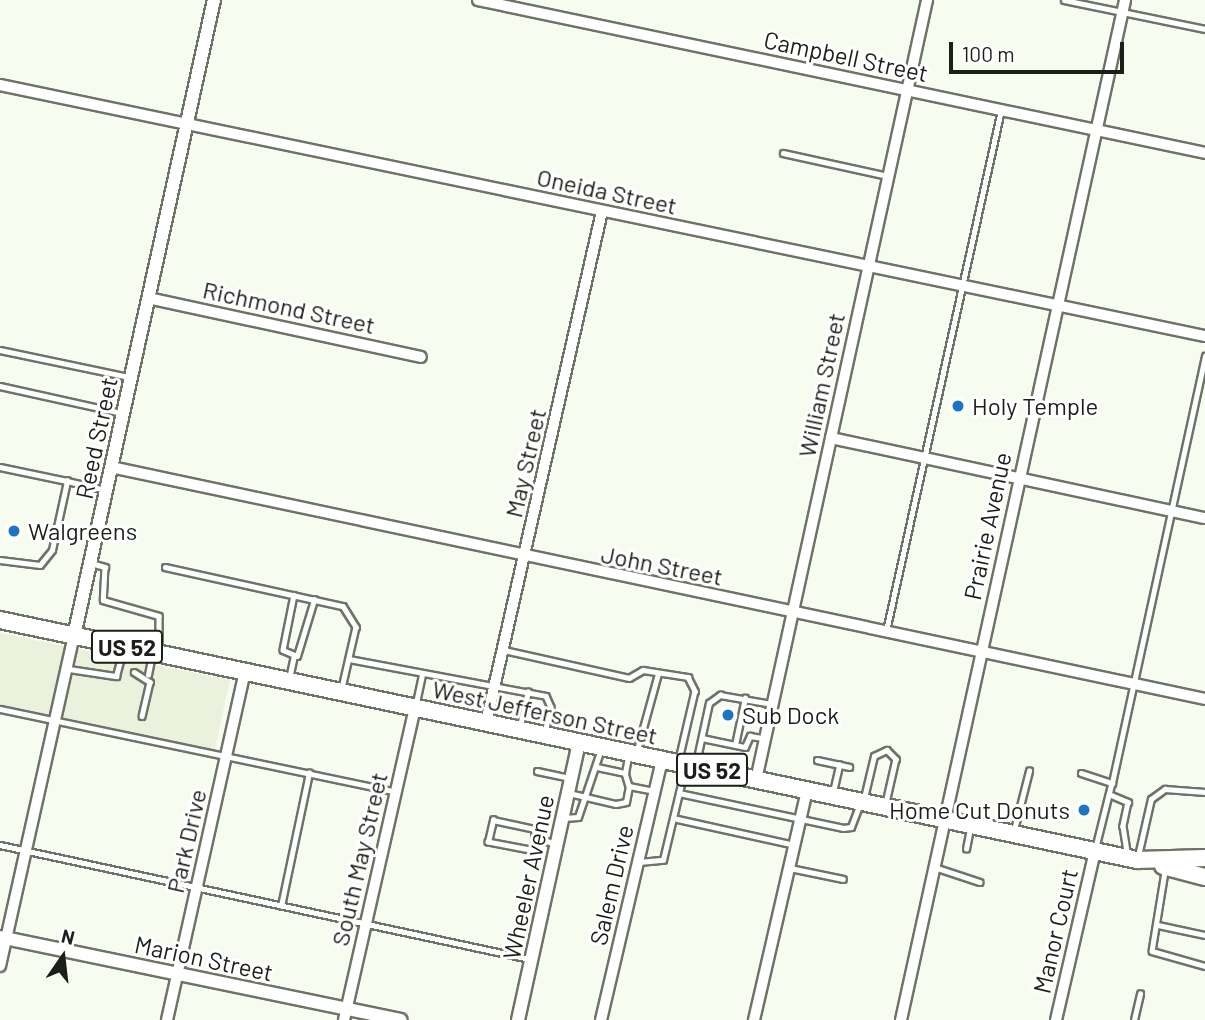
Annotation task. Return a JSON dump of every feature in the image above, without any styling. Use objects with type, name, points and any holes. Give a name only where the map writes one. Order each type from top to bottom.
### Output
[{"type":"main road","name":"West Jefferson Street","points":[[0,620],[1132,859],[1205,858]]},
{"type":"main road","name":"US 52","points":[[1132,859],[1205,877]]},
{"type":"street","name":"Reed Street","points":[[0,966],[3,938],[27,851],[214,0]]},
{"type":"street","name":"Campbell Street","points":[[478,0],[1205,153]]},
{"type":"street","name":"William Street","points":[[756,780],[928,0]]},
{"type":"street","name":"Prairie Avenue","points":[[901,1020],[1125,0]]},
{"type":"street","name":"Oneida Street","points":[[0,85],[1205,336]]},
{"type":"street","name":"May Street","points":[[486,723],[602,211]]},
{"type":"street","name":"Richmond Street","points":[[148,298],[421,357]]},
{"type":"street","points":[[831,438],[1205,518]]},
{"type":"street","name":"John Street","points":[[111,467],[525,559],[1205,699]]},
{"type":"street","name":"Park Drive","points":[[167,1020],[245,672]]},
{"type":"street","name":"South May Street","points":[[346,1014],[415,708]]},
{"type":"street","name":"Wheeler Avenue","points":[[518,1020],[579,742]]},
{"type":"street","name":"Salem Drive","points":[[601,1020],[662,760]]},
{"type":"street","points":[[754,1020],[807,790]]},
{"type":"street","name":"Manor Court","points":[[1056,1020],[1095,851]]},
{"type":"street","name":"Marion Street","points":[[3,938],[176,973],[346,1014],[400,1020]]},
{"type":"lane","points":[[1064,0],[1205,29]]},
{"type":"lane","points":[[886,632],[1001,110]]},
{"type":"lane","points":[[783,153],[889,176]]},
{"type":"lane","points":[[0,350],[131,378]]},
{"type":"lane","points":[[1095,851],[1110,794],[1205,356]]},
{"type":"lane","points":[[0,386],[123,413]]},
{"type":"lane","points":[[0,467],[106,489]]},
{"type":"lane","points":[[0,560],[40,565],[52,550],[67,481]]},
{"type":"lane","points":[[90,563],[105,567],[103,600],[159,616],[155,653],[148,675],[142,716]]},
{"type":"lane","points":[[165,567],[294,595],[353,613],[349,659],[341,692]]},
{"type":"lane","points":[[294,595],[283,650],[294,656],[302,655],[314,600]]},
{"type":"lane","points":[[68,668],[116,676],[124,646]]},
{"type":"lane","points":[[503,650],[629,678],[643,670],[688,677],[695,684],[686,765],[663,860],[638,862]]},
{"type":"lane","points":[[288,681],[294,656]]},
{"type":"lane","points":[[349,659],[422,675],[495,685],[551,701],[545,735]]},
{"type":"lane","points":[[134,672],[148,675]]},
{"type":"lane","points":[[568,793],[626,802],[629,786],[625,773],[658,674]]},
{"type":"lane","points":[[415,708],[422,675]]},
{"type":"lane","points":[[519,730],[527,692]]},
{"type":"lane","points":[[686,765],[702,738],[709,704],[720,695],[772,704]]},
{"type":"lane","points":[[735,745],[745,698]]},
{"type":"lane","points":[[0,709],[396,792]]},
{"type":"lane","points":[[702,738],[746,747],[750,736],[765,738]]},
{"type":"lane","points":[[562,817],[578,817],[583,796],[597,767],[601,747]]},
{"type":"lane","points":[[679,793],[800,820],[851,827],[862,802],[874,757],[887,750],[895,759],[885,807]]},
{"type":"lane","points":[[817,760],[849,767]]},
{"type":"lane","points":[[832,796],[839,765]]},
{"type":"lane","points":[[597,767],[625,773]]},
{"type":"lane","points":[[537,771],[571,778]]},
{"type":"lane","points":[[1013,834],[1029,771]]},
{"type":"lane","points":[[281,906],[309,773]]},
{"type":"lane","points":[[1081,773],[1112,783]]},
{"type":"lane","points":[[629,786],[654,791]]},
{"type":"lane","points":[[1132,859],[1152,799],[1172,788],[1205,793]]},
{"type":"lane","points":[[1110,794],[1128,802],[1123,826],[1132,859]]},
{"type":"lane","points":[[673,818],[794,845]]},
{"type":"lane","points":[[493,820],[535,829],[538,839],[531,852],[485,837],[493,820]]},
{"type":"lane","points":[[965,849],[971,825]]},
{"type":"lane","points":[[538,839],[556,844]]},
{"type":"lane","points":[[0,845],[531,959]]},
{"type":"lane","points":[[933,867],[980,882]]},
{"type":"lane","points":[[1166,867],[1152,951],[1205,966]]},
{"type":"lane","points":[[790,868],[843,879]]},
{"type":"lane","points":[[1158,925],[1205,935]]},
{"type":"lane","points":[[1134,1020],[1140,994]]},
{"type":"shaded area","points":[[0,633],[230,680],[214,753],[0,710]]},
{"type":"place","name":"Holy Temple","points":[[958,406]]},
{"type":"place","name":"Walgreens","points":[[14,531]]},
{"type":"place","name":"Sub Dock","points":[[728,715]]},
{"type":"place","name":"Home Cut Donuts","points":[[1084,810]]}]
